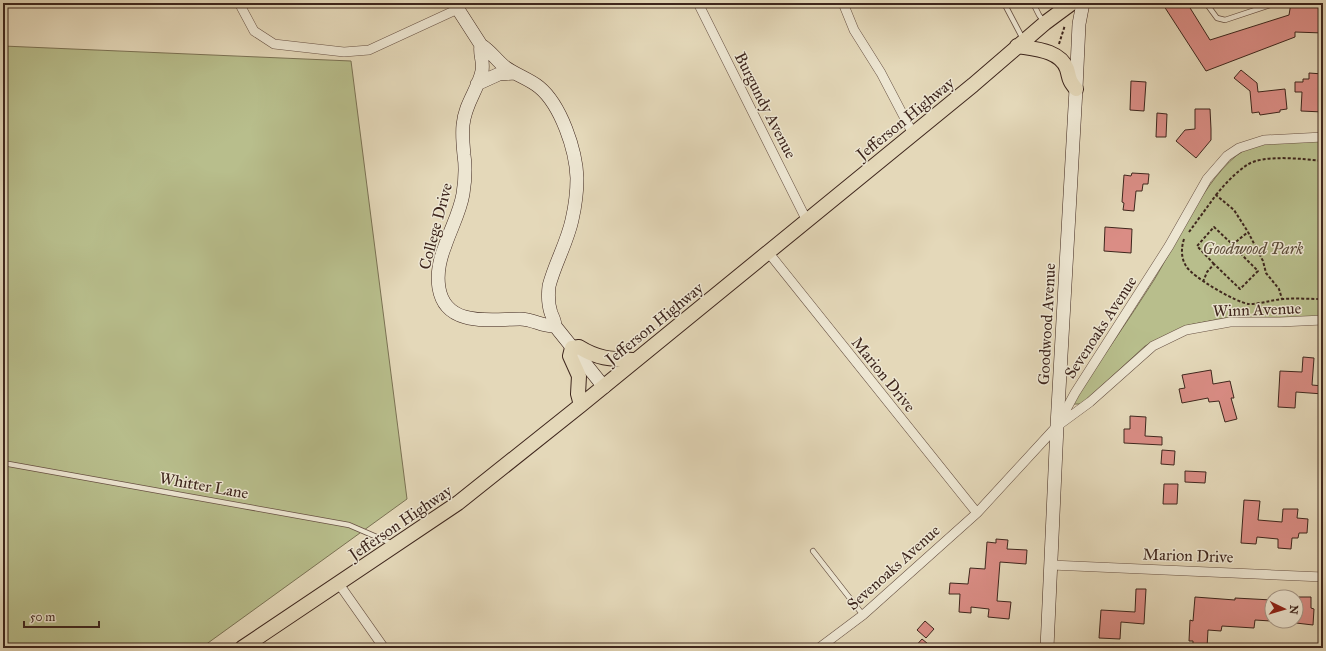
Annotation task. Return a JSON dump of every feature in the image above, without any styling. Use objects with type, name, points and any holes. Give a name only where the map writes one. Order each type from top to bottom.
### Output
[{"type":"main road","name":"Jefferson Highway","points":[[242,648],[458,503],[604,387],[973,85],[1045,23],[1072,3]]},
{"type":"main road","points":[[1020,44],[1043,50],[1063,61],[1067,69],[1069,82],[1076,89]]},
{"type":"main road","points":[[581,405],[578,394],[579,376],[570,356],[572,348],[579,347],[594,355],[606,358],[636,360]]},
{"type":"street","points":[[238,3],[254,31],[274,44],[344,52],[369,50],[456,6]]},
{"type":"street","name":"Burgundy Avenue","points":[[698,3],[807,221]]},
{"type":"street","points":[[842,3],[854,30],[881,73],[912,134]]},
{"type":"street","name":"Goodwood Avenue","points":[[1047,648],[1057,426],[1079,24],[1083,3]]},
{"type":"street","name":"College Drive","points":[[456,6],[481,44],[487,48],[501,63],[515,73],[539,86],[548,95],[562,118],[570,143],[577,177],[576,192],[572,221],[549,286],[549,305],[555,320],[554,326],[604,387]]},
{"type":"street","name":"College Drive","points":[[481,44],[480,51],[483,63],[482,70],[467,105],[462,126],[464,182],[461,204],[439,262],[438,284],[441,296],[447,305],[464,317],[476,319],[523,319],[533,321],[547,327],[554,326]]},
{"type":"street","points":[[477,84],[499,74],[515,73]]},
{"type":"street","name":"Sevenoaks Avenue","points":[[819,648],[863,615],[977,513],[1057,426],[1075,393],[1169,246],[1207,179],[1227,156],[1239,148],[1264,140],[1323,137]]},
{"type":"street","name":"Marion Drive","points":[[768,252],[977,513]]},
{"type":"street","name":"Winn Avenue","points":[[1057,426],[1090,402],[1153,346],[1186,330],[1230,322],[1288,322],[1323,320]]},
{"type":"street","name":"Marion Drive","points":[[1051,565],[1323,577]]},
{"type":"street","points":[[339,584],[384,648]]},
{"type":"lane","points":[[1004,3],[1020,44]]},
{"type":"lane","points":[[1033,3],[1045,23]]},
{"type":"lane","points":[[1206,3],[1217,18],[1225,20],[1276,3]]},
{"type":"lane","name":"Whitter Lane","points":[[3,463],[349,524],[397,545]]},
{"type":"lane","points":[[813,551],[863,615]]},
{"type":"path","points":[[1058,45],[1065,24]]},
{"type":"path","points":[[1063,30],[1067,28]]},
{"type":"path","points":[[1323,161],[1278,159],[1258,161],[1248,164],[1230,179],[1216,195],[1188,234],[1182,247],[1182,257],[1186,267],[1193,275],[1235,300],[1247,304],[1264,303],[1282,299],[1323,299]]},
{"type":"path","points":[[1216,195],[1234,210],[1248,232],[1263,261],[1266,273],[1279,289],[1282,299]]},
{"type":"path","points":[[1214,227],[1258,271],[1240,289],[1214,264],[1197,246],[1214,227]]},
{"type":"path","points":[[1232,244],[1248,232]]},
{"type":"path","points":[[1203,282],[1207,272],[1214,264]]},
{"type":"green space","points":[[3,46],[351,61],[407,499],[201,648],[3,648]]},
{"type":"green space","name":"Goodwood Park","points":[[1323,141],[1323,317],[1225,318],[1189,325],[1145,346],[1082,404],[1074,404],[1073,401],[1154,280],[1196,206],[1222,169],[1237,156],[1251,147],[1258,145],[1276,142]]},
{"type":"building","points":[[1162,3],[1187,3],[1210,40],[1289,15],[1291,3],[1323,3],[1323,33],[1295,32],[1295,37],[1206,71]]},
{"type":"building","points":[[1241,70],[1257,83],[1258,92],[1285,89],[1287,109],[1280,110],[1280,112],[1260,115],[1259,112],[1252,113],[1250,91],[1234,78]]},
{"type":"building","points":[[1309,73],[1323,74],[1323,112],[1301,111],[1302,92],[1295,92],[1295,82],[1303,82],[1303,79],[1309,79]]},
{"type":"building","points":[[1131,81],[1146,82],[1144,111],[1130,110]]},
{"type":"building","points":[[1195,109],[1210,109],[1211,129],[1211,140],[1196,158],[1176,141],[1185,130],[1195,129]]},
{"type":"building","points":[[1157,113],[1167,114],[1166,137],[1156,137]]},
{"type":"building","points":[[1132,173],[1149,174],[1148,184],[1143,184],[1142,191],[1136,191],[1134,211],[1123,210],[1124,203],[1122,202],[1124,175],[1131,176]]},
{"type":"building","points":[[1105,227],[1132,229],[1131,253],[1104,251]]},
{"type":"building","points":[[1303,357],[1314,358],[1312,385],[1323,386],[1323,394],[1296,392],[1295,408],[1278,407],[1280,371],[1302,372]]},
{"type":"building","points":[[1211,370],[1213,384],[1230,381],[1234,398],[1231,398],[1237,419],[1225,422],[1219,401],[1209,402],[1208,398],[1182,403],[1179,389],[1185,388],[1182,375]]},
{"type":"building","points":[[1130,416],[1146,417],[1145,436],[1162,437],[1162,445],[1124,443],[1124,429],[1130,429]]},
{"type":"building","points":[[1162,450],[1175,451],[1174,465],[1161,464]]},
{"type":"building","points":[[1185,471],[1206,472],[1205,483],[1185,482]]},
{"type":"building","points":[[1164,484],[1178,484],[1177,504],[1163,504]]},
{"type":"building","points":[[1244,500],[1260,501],[1258,520],[1282,522],[1283,509],[1298,509],[1297,518],[1308,519],[1307,533],[1299,533],[1298,538],[1292,538],[1291,549],[1278,548],[1278,539],[1257,537],[1256,544],[1241,543]]},
{"type":"building","points":[[996,539],[1008,540],[1007,549],[1027,550],[1026,564],[1000,562],[997,601],[1011,602],[1009,619],[988,617],[989,609],[971,607],[971,613],[959,612],[960,594],[949,594],[950,583],[968,584],[970,568],[985,569],[987,542],[996,543]]},
{"type":"building","points":[[1136,589],[1146,589],[1144,624],[1121,622],[1120,639],[1099,638],[1101,610],[1135,612]]},
{"type":"building","points":[[1195,597],[1235,600],[1235,598],[1264,600],[1264,621],[1255,620],[1254,628],[1222,626],[1221,631],[1208,630],[1207,648],[1193,648],[1193,641],[1189,641],[1190,620],[1193,621]]},
{"type":"building","points":[[1304,597],[1311,597],[1311,608],[1314,609],[1313,625],[1304,624]]},
{"type":"building","points":[[925,621],[934,629],[926,638],[917,630]]},
{"type":"building","points":[[922,639],[933,648],[914,648]]}]
